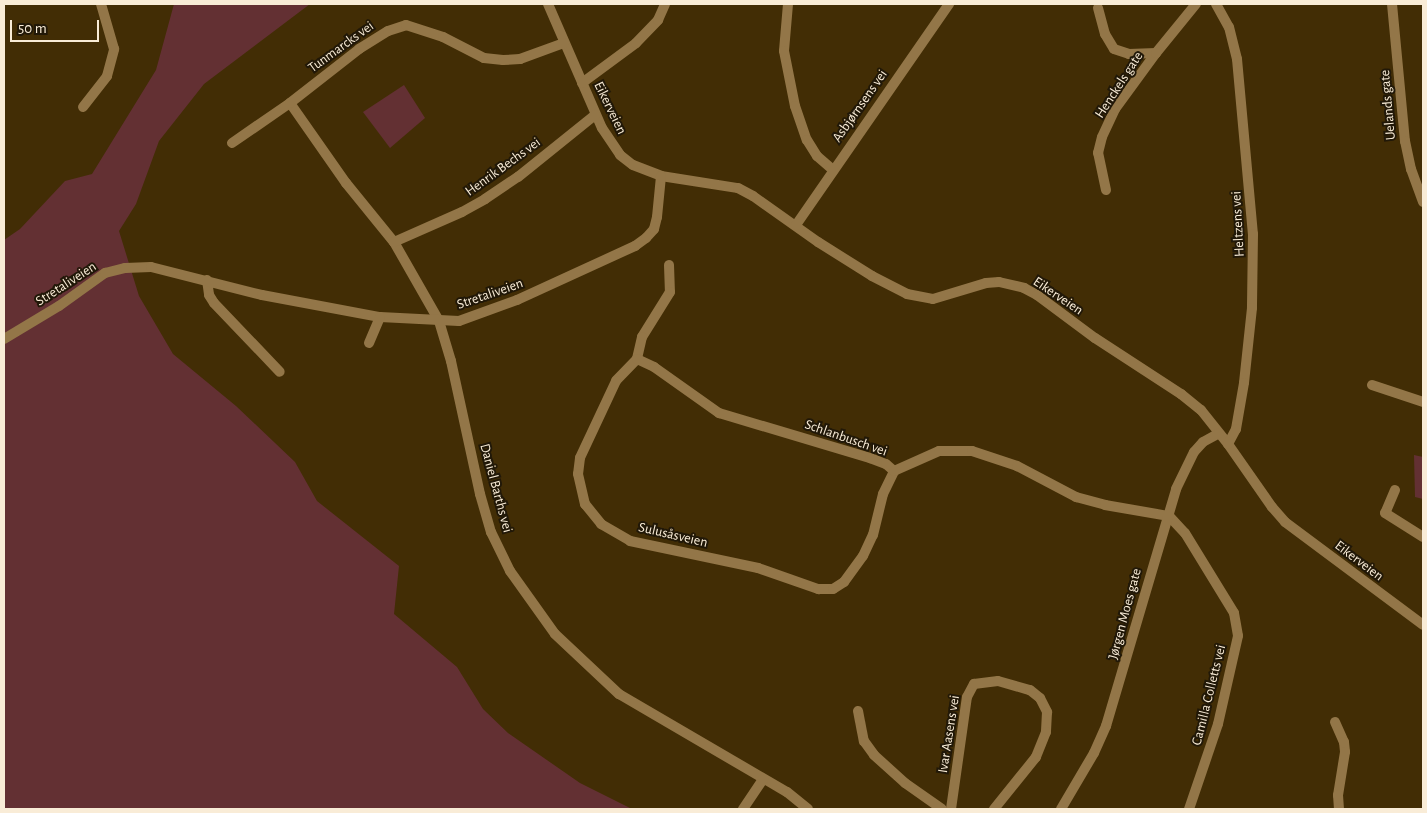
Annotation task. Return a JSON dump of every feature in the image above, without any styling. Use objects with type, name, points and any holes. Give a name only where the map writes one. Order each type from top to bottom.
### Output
[{"type":"street","points":[[83,107],[107,76],[114,49],[101,4]]},
{"type":"street","name":"Eikerveien","points":[[548,4],[609,142],[620,155],[633,165],[661,176],[738,188],[753,196],[872,276],[907,294],[933,299],[986,283],[999,282],[1024,288],[1095,338],[1181,394],[1201,410],[1285,522],[1423,626]]},
{"type":"street","points":[[582,82],[636,43],[658,20],[665,4]]},
{"type":"street","points":[[788,4],[784,51],[794,106],[807,140],[817,156],[832,170]]},
{"type":"street","name":"Asbjørnsens vei","points":[[796,225],[832,170],[949,4]]},
{"type":"street","name":"Henckels gate","points":[[1106,190],[1098,153],[1102,137],[1116,109],[1156,53],[1196,4]]},
{"type":"street","name":"Heltzens vei","points":[[1216,4],[1228,27],[1238,58],[1253,242],[1252,308],[1244,383],[1236,429],[1228,444]]},
{"type":"street","name":"Uelands gate","points":[[1392,4],[1405,141],[1411,169],[1423,202]]},
{"type":"street","name":"Henckels gate","points":[[1098,8],[1105,34],[1114,49],[1129,54],[1156,53]]},
{"type":"street","name":"Tunmarcks vei","points":[[232,143],[290,103],[359,49],[388,30],[406,25],[443,37],[484,58],[502,60],[520,59],[564,43]]},
{"type":"street","name":"Daniel Barths vei","points":[[290,103],[346,183],[394,242],[439,321],[451,361],[480,494],[491,532],[510,571],[555,634],[619,694],[763,778],[786,792],[808,809]]},
{"type":"street","name":"Henrik Bechs vei","points":[[394,242],[462,212],[485,199],[518,176],[596,115]]},
{"type":"street","name":"Stretaliveien","points":[[4,339],[59,306],[105,274],[117,269],[151,267],[262,294],[380,318],[459,321],[485,313],[635,246],[646,238],[654,228],[661,176]]},
{"type":"street","name":"Sulusåsveien","points":[[669,265],[670,292],[642,337],[637,359],[616,381],[588,437],[580,458],[578,474],[585,504],[601,524],[630,541],[758,568],[818,589],[833,589],[844,582],[864,556],[873,535],[883,494],[894,471]]},
{"type":"street","points":[[208,280],[209,295],[214,303],[280,372]]},
{"type":"street","points":[[368,343],[380,318]]},
{"type":"street","name":"Schlanbusch vei","points":[[637,359],[654,367],[719,413],[870,458],[886,464],[894,471],[939,451],[972,451],[1017,466],[1082,499],[1169,516]]},
{"type":"street","points":[[1372,385],[1423,402]]},
{"type":"street","name":"Jørgen Moes gate","points":[[1061,809],[1094,753],[1106,726],[1176,489],[1194,452],[1204,442],[1219,433]]},
{"type":"street","points":[[1395,490],[1385,513],[1423,537]]},
{"type":"street","name":"Camilla Colletts vei","points":[[1169,516],[1186,533],[1227,600],[1234,613],[1237,631],[1231,672],[1218,724],[1189,809]]},
{"type":"street","name":"Ivar Aasens vei","points":[[951,809],[967,696],[974,684],[984,681],[998,681],[1030,690],[1040,698],[1047,712],[1046,732],[1036,757],[994,809]]},
{"type":"street","points":[[858,711],[864,741],[874,755],[905,783],[942,809]]},
{"type":"street","points":[[1335,722],[1344,742],[1346,752],[1338,794],[1339,809]]},
{"type":"street","points":[[742,809],[763,778]]},
{"type":"shaded area","points":[[174,4],[310,4],[204,84],[159,141],[136,204],[119,231],[139,296],[173,354],[236,406],[295,462],[317,501],[399,566],[394,614],[457,667],[483,709],[508,733],[580,783],[632,809],[4,809],[4,240],[20,229],[65,181],[92,174],[156,70]]},
{"type":"shaded area","points":[[404,85],[425,118],[390,148],[363,112]]},
{"type":"shaded area","points":[[1414,455],[1423,457],[1423,499],[1415,497]]}]
